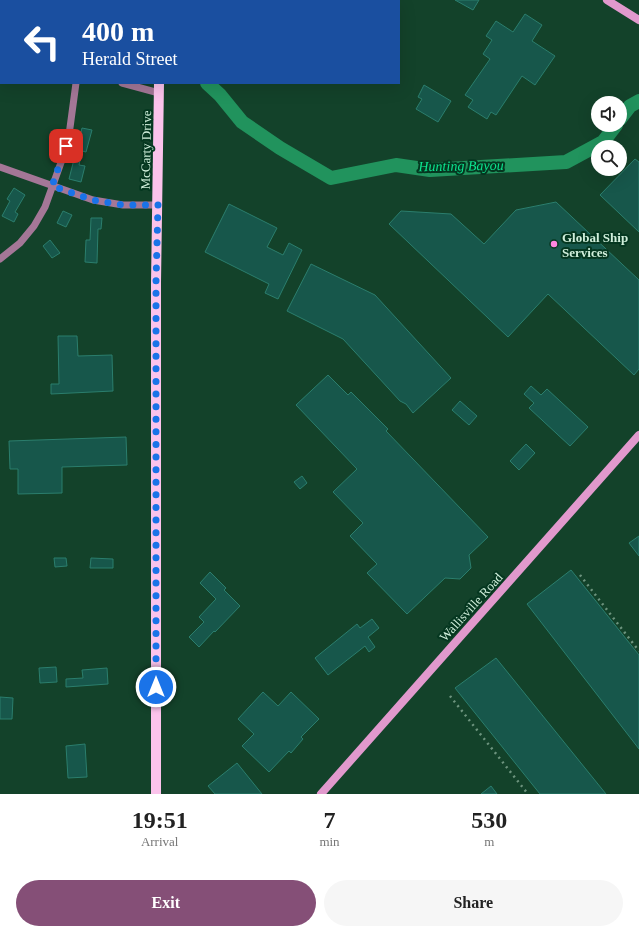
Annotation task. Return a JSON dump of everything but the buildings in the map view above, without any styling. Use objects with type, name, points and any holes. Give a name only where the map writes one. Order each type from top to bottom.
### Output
[{"type":"main road","points":[[607,0],[639,20]]},
{"type":"main road","name":"McCarty Drive","points":[[156,794],[156,282],[159,88]]},
{"type":"main road","name":"Wallisville Road","points":[[321,794],[639,435]]},
{"type":"street","points":[[0,259],[20,243],[34,226],[45,206],[69,135],[76,84]]},
{"type":"street","points":[[129,84],[159,88]]},
{"type":"street","points":[[0,167],[52,186],[101,201],[123,205],[158,205]]},
{"type":"waterway","name":"Hunting Bayou","points":[[208,84],[220,95],[242,122],[280,148],[331,178],[396,165],[430,170],[566,162],[603,142],[611,132]]},
{"type":"waterway","name":"Hunting Bayou","points":[[627,110],[630,106],[639,101]]},
{"type":"railway","points":[[580,575],[639,651]]},
{"type":"railway","points":[[450,696],[528,794]]},
{"type":"place","name":"Global Ship Services","points":[[554,244]]},
{"type":"route","points":[[66,146],[52,186],[93,200],[123,205],[158,205],[156,282],[156,687]]}]
